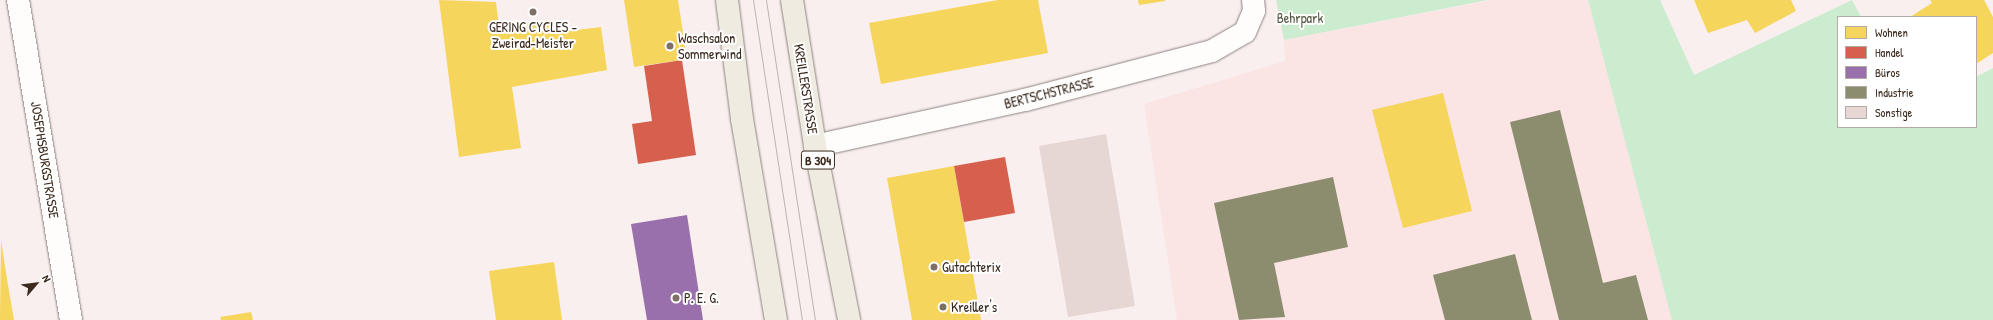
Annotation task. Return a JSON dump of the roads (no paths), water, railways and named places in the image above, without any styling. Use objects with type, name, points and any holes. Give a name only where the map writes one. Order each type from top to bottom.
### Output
[{"type":"main road","points":[[727,0],[742,119],[776,320]]},
{"type":"main road","name":"KREILLERSTRASSE","points":[[792,0],[815,146],[849,320]]},
{"type":"street","name":"JOSEPHSBURGSTRASSE","points":[[18,0],[71,320]]},
{"type":"street","name":"BERTSCHSTRASSE","points":[[815,146],[1025,100],[1212,51],[1245,32],[1254,10],[1253,0]]},
{"type":"tram line","points":[[753,0],[802,320]]},
{"type":"tram line","points":[[766,0],[815,320]]},
{"type":"place","name":"GERING CYCLES - Zweirad-Meister","points":[[533,12]]},
{"type":"place","name":"Waschsalon Sommerwind","points":[[670,46]]},
{"type":"place","name":"Gutachterix","points":[[934,267]]},
{"type":"place","name":"P. E. G.","points":[[676,298]]},
{"type":"place","name":"Kreiller's","points":[[943,307]]},
{"type":"park label","name":"Behrpark","points":[[1300,18]]}]
